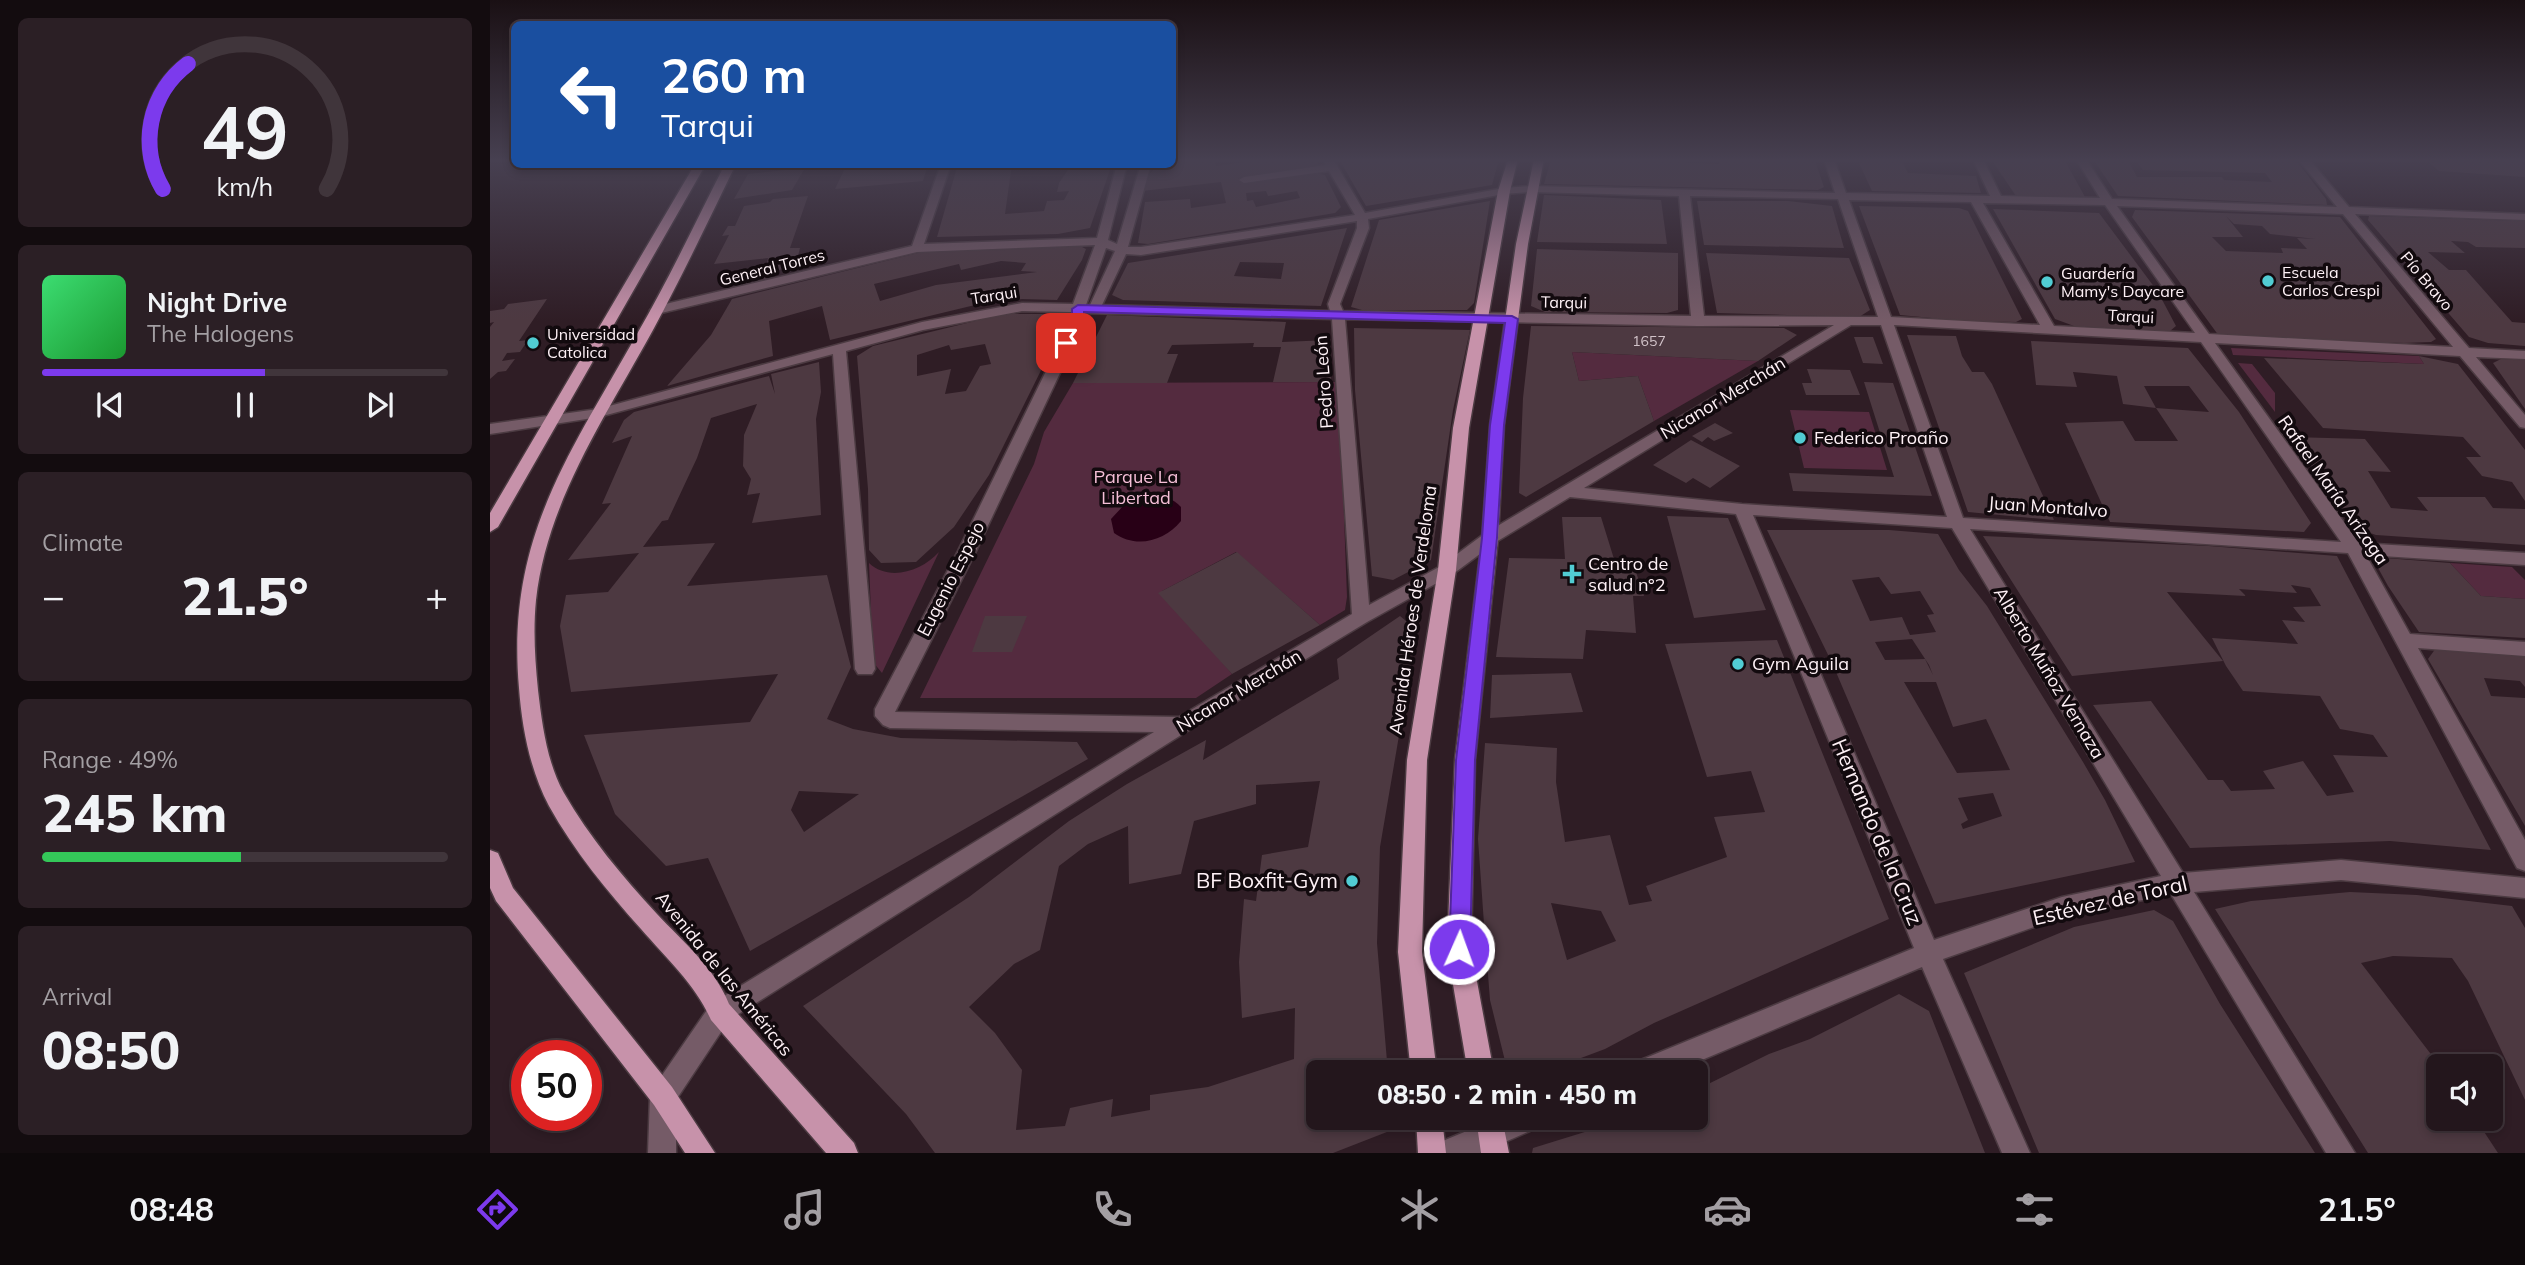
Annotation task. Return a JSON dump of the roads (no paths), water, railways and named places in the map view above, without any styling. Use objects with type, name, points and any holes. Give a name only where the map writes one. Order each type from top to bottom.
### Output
[{"type":"main road","points":[[490,527],[673,213]]},
{"type":"main road","name":"Avenida de las Américas","points":[[707,213],[657,310],[548,508],[529,577],[525,606],[526,680],[539,756],[555,796],[580,838],[712,992],[720,1012],[844,1153]]},
{"type":"main road","name":"Avenida Héroes de Verdeloma","points":[[1422,1060],[1410,952],[1417,760],[1447,570],[1461,428],[1500,213]]},
{"type":"main road","points":[[1479,1060],[1459,949],[1465,760],[1490,538],[1497,425],[1528,213]]},
{"type":"main road","points":[[490,860],[504,894],[663,1096],[701,1153]]},
{"type":"main road","points":[[1430,1130],[1432,1153]]},
{"type":"street","points":[[917,248],[929,213]]},
{"type":"street","name":"Eugenio Espejo","points":[[1086,309],[1109,213]]},
{"type":"street","name":"Eugenio Espejo","points":[[1132,213],[1122,250],[1078,320],[967,551],[885,709],[885,716],[890,720],[1182,725]]},
{"type":"street","points":[[1360,213],[1362,217]]},
{"type":"street","name":"General Torres","points":[[657,310],[917,248],[1033,241],[1102,242],[1122,250],[1141,251],[1385,213]]},
{"type":"street","points":[[1686,213],[1698,322]]},
{"type":"street","name":"Alberto Muñoz Vernaza","points":[[1850,213],[1956,520],[2341,1153]]},
{"type":"street","points":[[1983,213],[2049,329]]},
{"type":"street","name":"Rafael María Arízaga","points":[[2116,213],[2208,338],[2353,546],[2525,861]]},
{"type":"street","name":"Pío Bravo","points":[[2346,213],[2525,424]]},
{"type":"street","name":"General Torres","points":[[2417,213],[2525,217]]},
{"type":"street","name":"Pedro León","points":[[1361,617],[1338,315],[1334,304],[1363,228],[1362,217]]},
{"type":"street","name":"Tarqui","points":[[490,429],[599,414],[922,326],[1022,307],[1480,319],[1846,323],[1887,321],[2525,355]]},
{"type":"street","name":"Nicanor Merchán","points":[[663,1096],[720,1012],[1182,725],[1361,617],[1447,570],[1490,538],[1846,323]]},
{"type":"street","points":[[839,348],[864,669]]},
{"type":"street","name":"Juan Montalvo","points":[[1569,492],[1742,509],[1956,520],[2525,559]]},
{"type":"street","name":"Hernando de la Cruz","points":[[1742,509],[1928,953],[2016,1153]]},
{"type":"street","points":[[2406,640],[2525,649]]},
{"type":"street","name":"Estévez de Toral","points":[[1671,1060],[1928,953],[2062,907],[2177,883],[2340,870],[2525,888]]},
{"type":"street","points":[[662,1153],[663,1096]]},
{"type":"street","points":[[1448,1153],[1492,1135]]},
{"type":"place","name":"Escuela Carlos Crespi","points":[[2268,281]]},
{"type":"place","name":"Guardería Mamy's Daycare","points":[[2047,282]]},
{"type":"place","name":"Universidad Catolica","points":[[533,343]]},
{"type":"place","name":"Federico Proaño","points":[[1800,438]]},
{"type":"place","name":"Centro de salud n°2","points":[[1572,574]]},
{"type":"place","name":"Gym Aguila","points":[[1738,664]]},
{"type":"place","name":"BF Boxfit-Gym","points":[[1352,881]]},
{"type":"park label","name":"Parque La Libertad","points":[[1136,487]]}]
